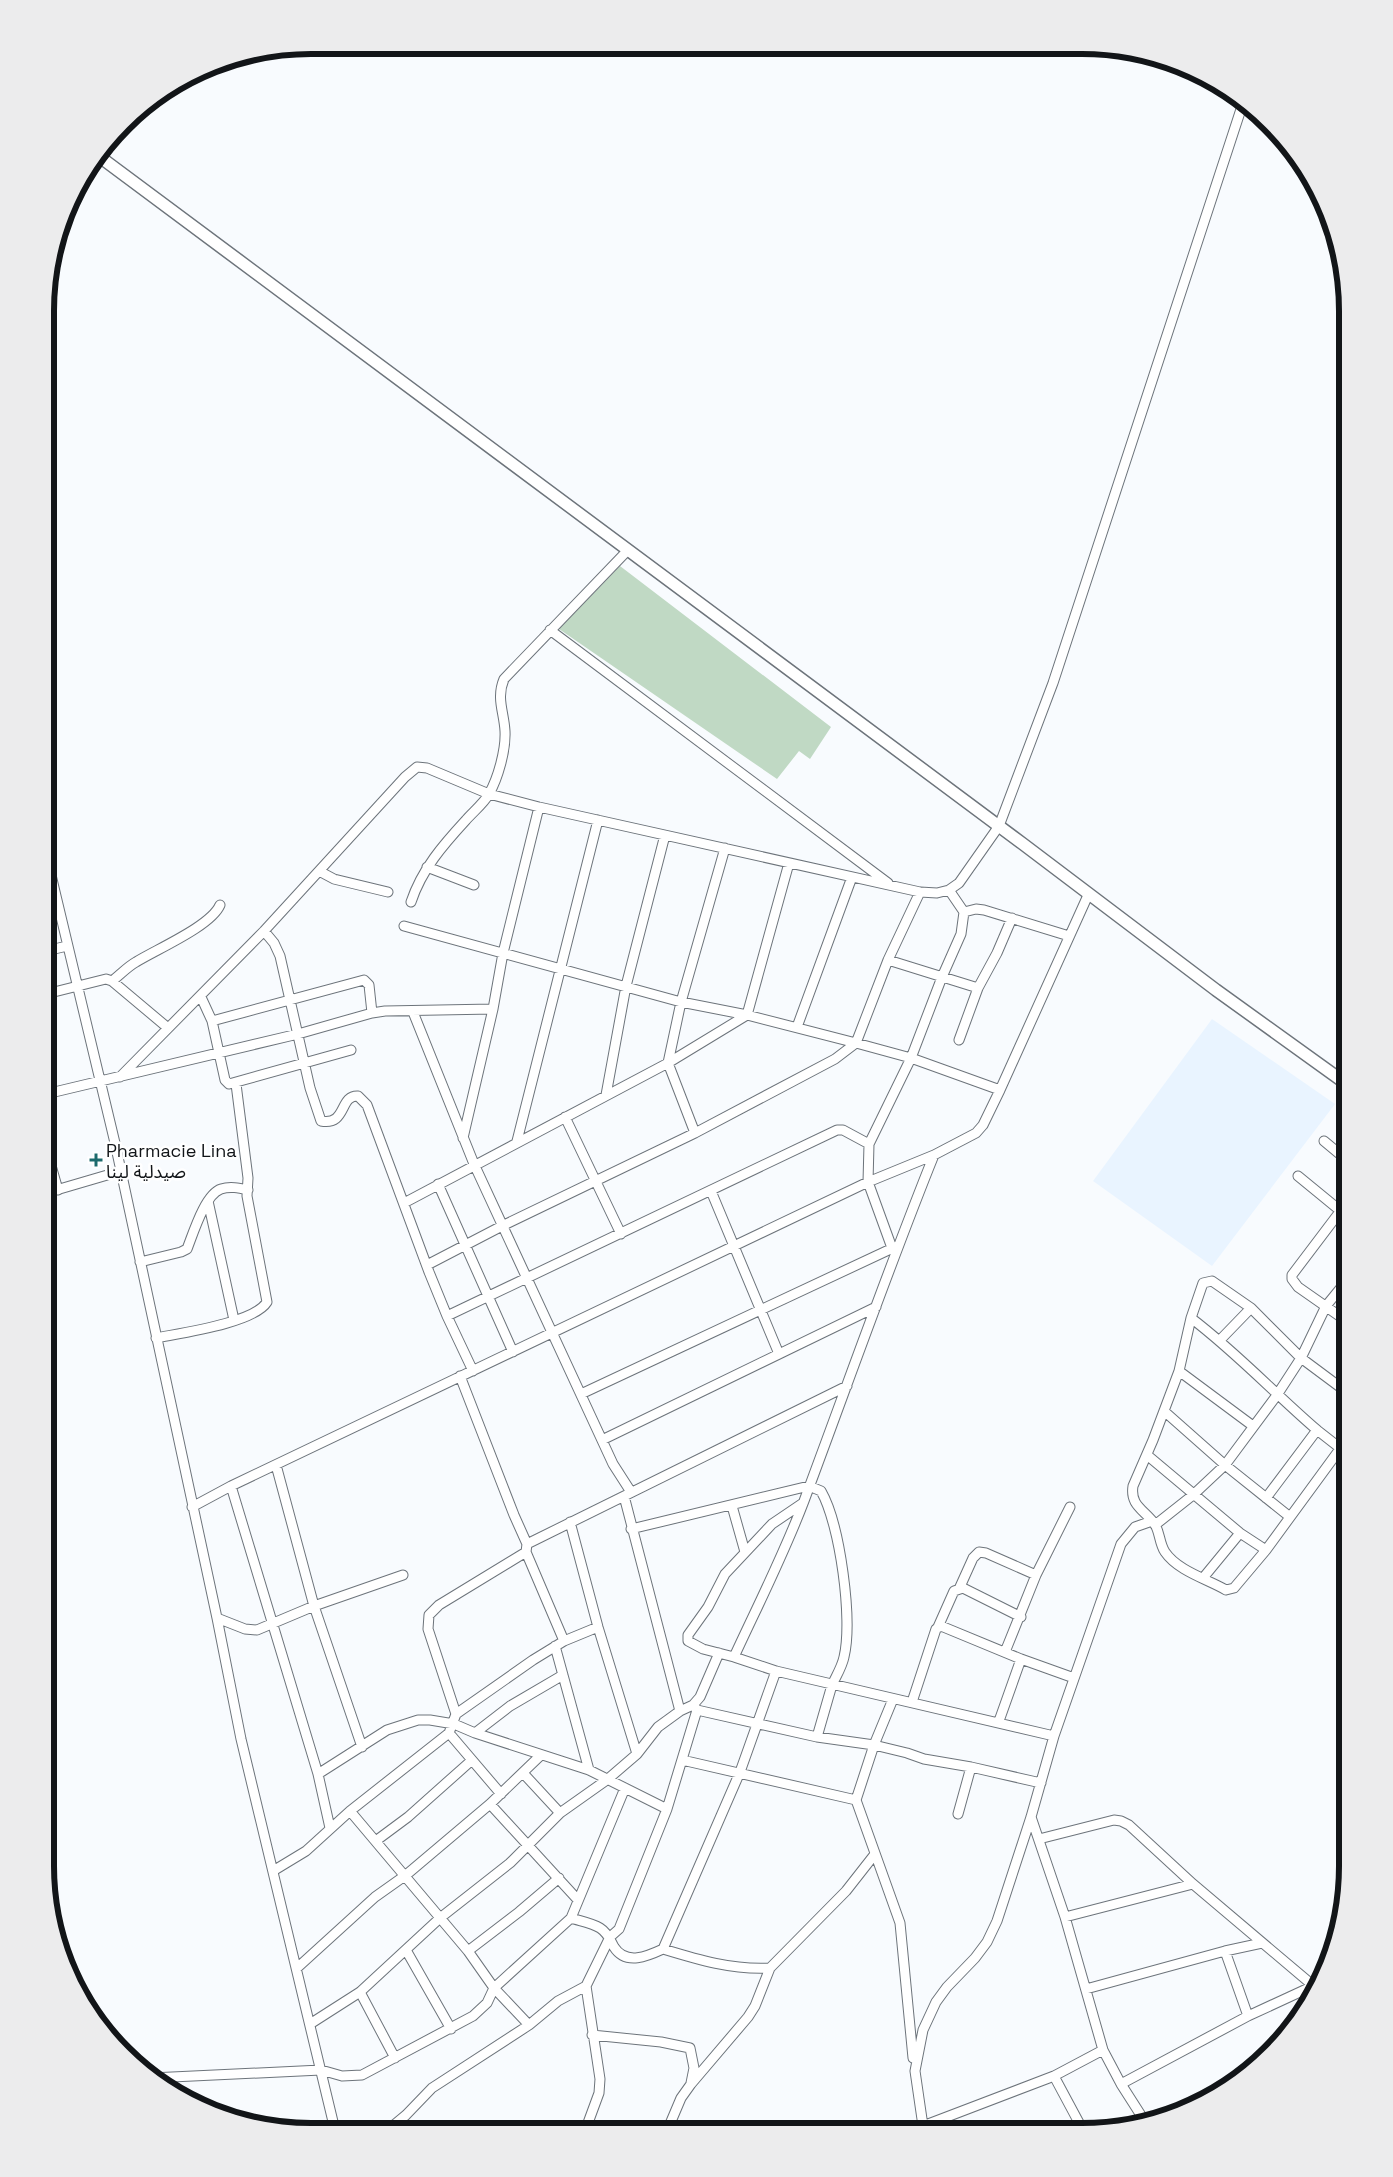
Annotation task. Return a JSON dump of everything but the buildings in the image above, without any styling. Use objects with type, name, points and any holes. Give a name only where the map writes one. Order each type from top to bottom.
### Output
[{"type":"street","points":[[120,1077],[264,932],[404,777],[416,768],[427,768],[489,794],[539,807],[920,892],[937,893],[949,890],[959,884],[999,826],[1053,683],[1241,109]]},
{"type":"street","points":[[103,159],[1089,893],[1216,990],[1339,1079]]},
{"type":"street","points":[[411,902],[437,852],[489,794],[505,745],[505,730],[500,702],[504,679],[628,550]]},
{"type":"street","points":[[550,630],[890,885]]},
{"type":"street","points":[[463,1138],[493,1009],[503,953],[539,807]]},
{"type":"street","points":[[517,1141],[598,820]]},
{"type":"street","points":[[606,1095],[626,986],[665,835]]},
{"type":"street","points":[[695,1133],[668,1063],[681,1002],[725,848]]},
{"type":"street","points":[[404,1203],[517,1141],[668,1063],[747,1015],[789,863]]},
{"type":"street","points":[[427,868],[474,885]]},
{"type":"street","points":[[319,871],[334,879],[388,892]]},
{"type":"street","points":[[797,1027],[852,877]]},
{"type":"street","points":[[54,889],[121,1171],[217,1618],[241,1739],[333,2123]]},
{"type":"street","points":[[894,1247],[868,1182],[869,1144],[911,1058],[942,978],[962,934],[964,912],[949,890]]},
{"type":"street","points":[[426,1265],[595,1180],[695,1133],[835,1059],[856,1043],[888,960],[920,892]]},
{"type":"street","points":[[192,1507],[231,1486],[551,1332],[976,1133],[983,1125],[1000,1090],[1089,893]]},
{"type":"street","points":[[112,982],[137,961],[158,952],[197,927],[218,910],[220,905]]},
{"type":"street","points":[[964,912],[976,909],[1070,936]]},
{"type":"street","points":[[959,1040],[978,988],[997,953],[1012,918]]},
{"type":"street","points":[[404,926],[681,1002],[797,1027],[911,1058],[1000,1090]]},
{"type":"street","points":[[264,932],[278,950],[304,1064],[321,1121],[327,1122],[337,1118],[344,1110],[349,1097],[358,1096],[362,1099],[371,1114],[426,1265],[473,1371]]},
{"type":"street","points":[[54,949],[67,946]]},
{"type":"street","points":[[888,960],[978,988]]},
{"type":"street","points":[[54,992],[99,980],[112,982],[168,1028]]},
{"type":"street","points":[[212,1022],[364,980],[369,985],[372,1013]]},
{"type":"street","points":[[201,997],[212,1022],[225,1080],[229,1084],[236,1084],[351,1050]]},
{"type":"street","points":[[54,1092],[298,1034],[372,1013],[385,1011],[413,1012],[493,1009]]},
{"type":"street","points":[[413,1012],[474,1164],[628,1494],[631,1529],[680,1711]]},
{"type":"street","points":[[156,1338],[234,1320],[259,1310],[267,1302],[249,1206],[236,1084]]},
{"type":"street","points":[[565,1117],[621,1234]]},
{"type":"street","points":[[447,1316],[837,1130],[843,1130],[869,1144]]},
{"type":"street","points":[[1324,1141],[1339,1153]]},
{"type":"street","points":[[734,1657],[804,1503],[876,1307],[894,1247],[934,1154]]},
{"type":"street","points":[[54,1191],[121,1171]]},
{"type":"street","points":[[54,1176],[58,1190]]},
{"type":"street","points":[[1298,1176],[1339,1211]]},
{"type":"street","points":[[438,1184],[512,1352]]},
{"type":"street","points":[[140,1262],[187,1249],[212,1195],[222,1189],[248,1190]]},
{"type":"street","points":[[711,1191],[779,1354]]},
{"type":"street","points":[[208,1201],[234,1320]]},
{"type":"street","points":[[1339,1221],[1292,1275],[1293,1283],[1339,1315]]},
{"type":"street","points":[[581,1394],[894,1247]]},
{"type":"street","points":[[1339,1385],[1301,1358],[1251,1308],[1212,1281],[1206,1281],[1203,1283],[1191,1318],[1178,1371],[1147,1455],[1133,1486],[1132,1494],[1134,1502],[1154,1523],[1161,1545],[1172,1560],[1226,1590],[1231,1590],[1266,1550],[1339,1449]]},
{"type":"street","points":[[914,2071],[923,2030],[936,2002],[947,1987],[975,1958],[987,1942],[997,1921],[1031,1817],[1054,1736],[1121,1544],[1135,1527],[1154,1523],[1193,1495],[1225,1465],[1277,1396],[1301,1358],[1326,1306],[1339,1291]]},
{"type":"street","points":[[602,1440],[876,1307]]},
{"type":"street","points":[[1220,1340],[1251,1308]]},
{"type":"street","points":[[1191,1318],[1220,1340],[1277,1396],[1339,1447]]},
{"type":"street","points":[[1178,1371],[1253,1426]]},
{"type":"street","points":[[460,1376],[564,1641]]},
{"type":"street","points":[[455,1719],[428,1629],[430,1615],[439,1605],[570,1522],[847,1386]]},
{"type":"street","points":[[1164,1411],[1225,1465],[1290,1517]]},
{"type":"street","points":[[1266,1498],[1317,1430]]},
{"type":"street","points":[[1147,1455],[1240,1533],[1266,1550]]},
{"type":"street","points":[[276,1465],[314,1606],[362,1747]]},
{"type":"street","points":[[231,1486],[274,1623],[318,1774],[330,1828]]},
{"type":"street","points":[[631,1529],[809,1486],[821,1491],[832,1518],[846,1599],[847,1629],[844,1657],[833,1684],[817,1737]]},
{"type":"street","points":[[804,1503],[772,1524],[725,1574],[708,1607],[688,1635],[688,1640],[692,1644],[776,1671],[893,1699],[999,1721],[1054,1736]]},
{"type":"street","points":[[732,1506],[745,1552]]},
{"type":"street","points":[[1005,1652],[1021,1617],[1036,1575],[1070,1507]]},
{"type":"street","points":[[570,1522],[598,1628],[637,1754]]},
{"type":"street","points":[[1203,1578],[1240,1533]]},
{"type":"street","points":[[959,1589],[973,1558],[979,1552],[986,1553],[1036,1575]]},
{"type":"street","points":[[217,1618],[251,1630],[274,1623],[314,1606],[403,1576]]},
{"type":"street","points":[[912,1702],[938,1627],[954,1591],[967,1589],[1021,1617]]},
{"type":"street","points":[[938,1627],[946,1626],[1021,1659],[1074,1678]]},
{"type":"street","points":[[273,1871],[306,1851],[350,1811],[449,1733],[455,1719],[555,1646],[598,1628]]},
{"type":"street","points":[[555,1646],[589,1770]]},
{"type":"street","points":[[588,2123],[599,2093],[600,2079],[586,1986],[610,1937],[619,1929],[667,1809],[695,1707],[719,1653]]},
{"type":"street","points":[[999,1721],[1021,1659]]},
{"type":"street","points":[[571,1918],[601,1929],[610,1937],[615,1948],[627,1957],[647,1957],[663,1949],[740,1772],[776,1671]]},
{"type":"street","points":[[475,1733],[510,1706],[563,1675]]},
{"type":"street","points":[[893,1699],[874,1745],[856,1800],[900,1923],[914,2071],[921,2123]]},
{"type":"street","points":[[310,2024],[360,1992],[440,1918],[510,1862],[560,1813],[637,1754],[658,1727],[680,1711],[695,1707],[817,1737],[874,1745],[907,1752],[924,1759],[972,1766],[1041,1783]]},
{"type":"street","points":[[318,1774],[388,1730],[404,1724],[455,1719],[475,1733],[608,1778],[667,1809]]},
{"type":"street","points":[[449,1733],[501,1794]]},
{"type":"street","points":[[297,1968],[375,1897],[406,1875],[490,1804],[541,1755]]},
{"type":"street","points":[[377,1840],[408,1817],[472,1760]]},
{"type":"street","points":[[682,1760],[856,1800]]},
{"type":"street","points":[[958,1814],[972,1766]]},
{"type":"street","points":[[523,1772],[560,1813]]},
{"type":"street","points":[[164,2077],[321,2070],[342,2076],[362,2075],[431,2037],[451,2029],[480,2011],[487,2003],[494,1988],[571,1918],[625,1788]]},
{"type":"street","points":[[490,1804],[529,1844],[578,1900]]},
{"type":"street","points":[[350,1811],[377,1840],[468,1951],[494,1988],[529,2025]]},
{"type":"street","points":[[1031,1817],[1065,1917],[1103,2050],[1121,2084],[1141,2116]]},
{"type":"street","points":[[1039,1839],[1107,1822],[1121,1821],[1129,1825],[1193,1884],[1311,1984]]},
{"type":"street","points":[[671,2123],[691,2084],[748,2017],[770,1968],[846,1892],[874,1854]]},
{"type":"street","points":[[468,1951],[559,1878]]},
{"type":"street","points":[[1065,1917],[1193,1884]]},
{"type":"street","points":[[1086,1989],[1225,1951],[1262,1943]]},
{"type":"street","points":[[663,1949],[712,1964],[734,1968],[770,1968]]},
{"type":"street","points":[[406,1950],[451,2029]]},
{"type":"street","points":[[1225,1951],[1248,2016]]},
{"type":"street","points":[[396,2123],[432,2088],[529,2025],[558,2001],[586,1986]]},
{"type":"street","points":[[1121,2084],[1248,2016],[1308,1990]]},
{"type":"street","points":[[360,1992],[395,2058]]},
{"type":"street","points":[[592,2035],[661,2042],[690,2048],[694,2068],[691,2084]]},
{"type":"street","points":[[937,2123],[1054,2076],[1103,2050]]},
{"type":"street","points":[[1054,2076],[1077,2123]]},
{"type":"shaded area","points":[[1212,1019],[1335,1104],[1212,1266],[1093,1181]]},
{"type":"green space","points":[[620,566],[831,727],[810,759],[799,751],[777,779],[559,629]]},
{"type":"place","name":"Pharmacie Lina صيدلية لينا","points":[[96,1160]]}]
